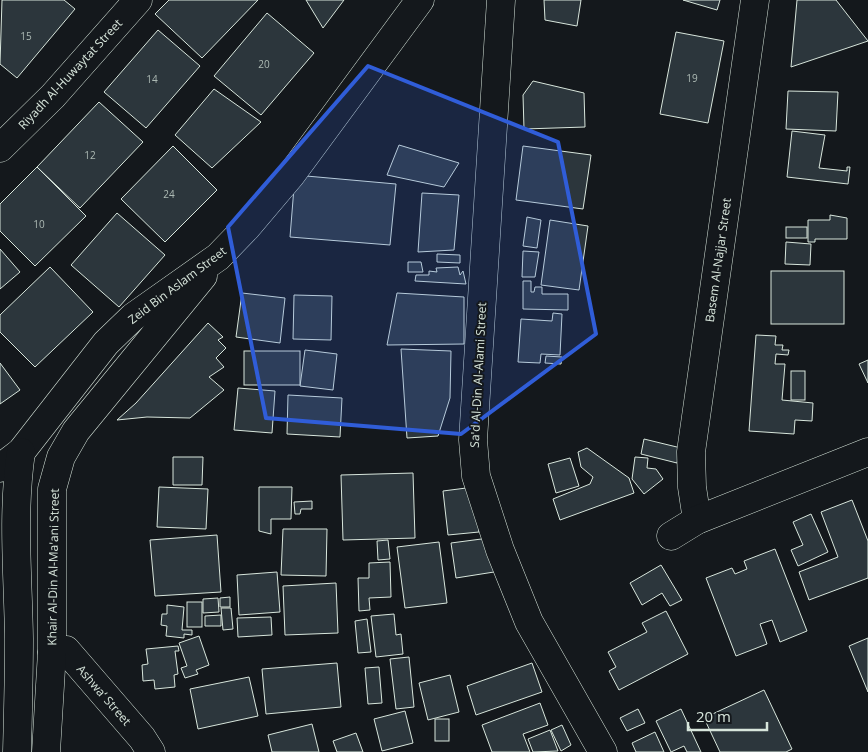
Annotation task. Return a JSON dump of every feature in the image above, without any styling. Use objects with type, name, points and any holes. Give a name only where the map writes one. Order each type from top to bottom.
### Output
[{"type":"street","name":"Riyadh Al-Huwaytat Street","points":[[0,148],[53,96],[138,0]]},
{"type":"street","name":"Zeid Bin Aslam Street","points":[[0,468],[21,452],[113,336],[159,297],[218,257],[291,175],[420,0]]},
{"type":"street","name":"Sa'd Al-Din Al-Alami Street","points":[[500,0],[473,440],[476,476],[500,550],[529,622],[603,752]]},
{"type":"street","name":"Basem Al-Najjar Street","points":[[696,520],[692,488],[691,452],[755,0]]},
{"type":"street","name":"Khair Al-Din Al-Ma'ani Street","points":[[46,752],[52,652],[52,489],[61,457],[76,430],[175,312],[218,257]]},
{"type":"street","points":[[17,752],[19,638],[15,522],[17,480],[21,452]]},
{"type":"street","points":[[671,536],[696,520],[868,452]]},
{"type":"street","name":"Ashwa‘ Street","points":[[52,652],[66,650],[151,752]]},
{"type":"highlighted area","points":[[368,66],[558,142],[596,334],[461,434],[266,418],[228,227]]},
{"type":"building","points":[[2,0],[64,0],[75,9],[17,78],[0,64]]},
{"type":"building","points":[[169,0],[258,0],[202,58],[155,14]]},
{"type":"building","points":[[306,0],[344,0],[323,28]]},
{"type":"building","points":[[544,0],[581,0],[577,26],[545,20]]},
{"type":"building","points":[[683,0],[720,0],[717,10]]},
{"type":"building","points":[[797,0],[836,0],[868,41],[791,67]]},
{"type":"building","points":[[267,13],[314,53],[261,115],[214,76]]},
{"type":"building","points":[[158,30],[200,66],[146,128],[104,92]]},
{"type":"building","points":[[676,32],[724,41],[708,123],[660,114]]},
{"type":"building","points":[[533,81],[584,93],[585,127],[524,129],[523,95]]},
{"type":"building","points":[[214,89],[261,122],[212,168],[175,135]]},
{"type":"building","points":[[788,91],[838,92],[836,131],[786,129]]},
{"type":"building","points":[[99,102],[143,142],[80,208],[37,167]]},
{"type":"building","points":[[792,131],[825,135],[819,168],[847,171],[847,167],[850,167],[848,184],[787,177]]},
{"type":"building","points":[[399,145],[459,163],[444,187],[387,175]]},
{"type":"building","points":[[173,146],[217,190],[165,242],[121,199]]},
{"type":"building","points":[[523,146],[591,155],[583,209],[516,200]]},
{"type":"building","points":[[37,167],[86,216],[35,266],[0,231],[0,204]]},
{"type":"building","points":[[295,175],[396,184],[390,245],[290,237]]},
{"type":"building","points":[[422,193],[459,195],[454,250],[418,252]]},
{"type":"building","points":[[117,213],[165,255],[119,307],[71,265]]},
{"type":"building","points":[[830,215],[847,218],[847,239],[815,239],[815,242],[808,242],[808,220],[830,220]]},
{"type":"building","points":[[527,217],[541,220],[537,248],[523,246]]},
{"type":"building","points":[[550,220],[588,226],[579,290],[541,285]]},
{"type":"building","points":[[786,227],[807,227],[807,238],[786,238]]},
{"type":"building","points":[[786,242],[811,244],[810,265],[785,264]]},
{"type":"building","points":[[0,249],[20,272],[0,289]]},
{"type":"building","points":[[523,251],[539,252],[535,277],[522,277]]},
{"type":"building","points":[[437,254],[460,255],[460,263],[437,262]]},
{"type":"building","points":[[408,262],[421,262],[423,272],[408,272]]},
{"type":"building","points":[[50,267],[93,312],[35,367],[0,332],[0,315]]},
{"type":"building","points":[[458,267],[460,275],[463,271],[466,284],[415,281],[416,275],[429,275],[429,271],[437,272],[436,268]]},
{"type":"building","points":[[771,271],[844,271],[844,324],[771,324]]},
{"type":"building","points":[[523,281],[531,281],[531,292],[534,292],[535,287],[542,287],[542,294],[568,294],[568,310],[523,309]]},
{"type":"building","points":[[242,293],[285,298],[280,343],[236,337]]},
{"type":"building","points":[[397,293],[464,297],[464,344],[387,345]]},
{"type":"building","points":[[294,295],[332,296],[331,340],[293,339]]},
{"type":"building","points":[[553,313],[562,314],[560,355],[541,354],[540,363],[518,362],[521,319],[552,321]]},
{"type":"building","points":[[208,323],[223,337],[218,340],[226,348],[216,358],[224,367],[209,377],[224,390],[190,418],[147,417],[117,420],[136,403]]},
{"type":"building","points":[[756,335],[776,336],[775,345],[783,345],[782,350],[789,350],[788,355],[776,354],[775,364],[785,364],[782,400],[813,403],[812,421],[795,420],[794,434],[749,431]]},
{"type":"building","points":[[401,349],[451,351],[450,398],[438,436],[407,438]]},
{"type":"building","points":[[305,350],[337,354],[333,390],[300,386]]},
{"type":"building","points":[[244,351],[300,351],[300,385],[244,385]]},
{"type":"building","points":[[546,356],[562,357],[561,364],[545,363]]},
{"type":"building","points":[[868,360],[868,383],[859,364]]},
{"type":"building","points":[[0,363],[20,390],[0,404]]},
{"type":"building","points":[[791,371],[805,371],[805,400],[791,400]]},
{"type":"building","points":[[238,388],[275,391],[272,433],[234,430]]},
{"type":"building","points":[[288,395],[342,398],[340,437],[287,434]]},
{"type":"building","points":[[644,439],[681,448],[677,463],[641,454]]},
{"type":"building","points":[[587,448],[629,478],[634,493],[560,520],[553,499],[590,484],[593,477],[581,467],[578,452]]},
{"type":"building","points":[[173,457],[203,457],[202,485],[173,485]]},
{"type":"building","points":[[635,457],[648,458],[647,468],[656,469],[663,479],[644,494],[632,479]]},
{"type":"building","points":[[570,458],[579,486],[556,493],[548,464]]},
{"type":"building","points":[[413,473],[415,538],[343,540],[341,475]]},
{"type":"building","points":[[159,487],[208,489],[206,529],[157,527]]},
{"type":"building","points":[[259,487],[292,487],[291,519],[271,519],[271,534],[259,531]]},
{"type":"building","points":[[474,487],[479,532],[448,535],[443,491]]},
{"type":"building","points":[[852,500],[868,541],[868,578],[809,600],[799,572],[838,557],[821,512]]},
{"type":"building","points":[[312,501],[312,509],[301,509],[300,514],[295,514],[294,502]]},
{"type":"building","points":[[811,514],[828,552],[798,566],[791,550],[803,545],[793,522]]},
{"type":"building","points":[[283,529],[327,529],[326,576],[281,575]]},
{"type":"building","points":[[217,535],[221,592],[155,596],[150,540]]},
{"type":"building","points":[[489,538],[494,572],[456,578],[451,543]]},
{"type":"building","points":[[388,540],[390,559],[378,560],[377,541]]},
{"type":"building","points":[[439,542],[447,603],[405,608],[397,547]]},
{"type":"building","points":[[775,549],[807,631],[780,642],[772,620],[760,624],[767,644],[736,656],[706,578],[732,568],[735,574],[747,569],[744,561]]},
{"type":"building","points":[[390,562],[391,597],[369,598],[370,610],[359,611],[358,578],[369,578],[369,563]]},
{"type":"building","points":[[661,565],[682,600],[670,606],[662,593],[642,605],[630,583]]},
{"type":"building","points":[[277,572],[280,612],[239,615],[237,575]]},
{"type":"building","points":[[336,583],[338,633],[285,635],[283,586]]},
{"type":"building","points":[[230,597],[230,607],[220,607],[220,598]]},
{"type":"building","points":[[218,598],[219,612],[203,613],[203,599]]},
{"type":"building","points":[[187,602],[202,602],[202,627],[187,627]]},
{"type":"building","points":[[167,605],[184,607],[182,630],[192,630],[192,635],[184,634],[184,638],[166,636],[167,626],[161,625],[162,614],[167,614]]},
{"type":"building","points":[[221,608],[231,608],[233,629],[223,630]]},
{"type":"building","points":[[666,611],[688,654],[619,690],[609,671],[616,667],[608,652],[647,632],[642,623]]},
{"type":"building","points":[[394,614],[396,635],[401,634],[403,654],[376,657],[371,616]]},
{"type":"building","points":[[221,615],[221,626],[205,626],[205,616]]},
{"type":"building","points":[[271,617],[272,635],[238,637],[237,618]]},
{"type":"building","points":[[367,619],[371,652],[358,653],[355,621]]},
{"type":"building","points":[[199,636],[209,665],[196,670],[198,674],[185,678],[181,668],[187,666],[179,643]]},
{"type":"building","points":[[868,638],[868,692],[849,646]]},
{"type":"building","points":[[178,646],[179,651],[175,651],[178,674],[174,675],[175,687],[155,689],[154,680],[143,681],[142,665],[148,664],[146,649]]},
{"type":"building","points":[[409,657],[414,707],[396,709],[390,659]]},
{"type":"building","points":[[337,663],[341,707],[266,714],[262,669]]},
{"type":"building","points":[[532,663],[542,692],[476,715],[467,686]]},
{"type":"building","points":[[379,667],[382,703],[368,704],[365,668]]},
{"type":"building","points":[[450,675],[459,712],[428,720],[419,683]]},
{"type":"building","points":[[249,677],[258,716],[198,729],[190,689]]},
{"type":"building","points":[[764,690],[792,749],[786,752],[720,752],[704,718]]},
{"type":"building","points":[[540,703],[548,725],[523,734],[530,752],[492,752],[482,725]]},
{"type":"building","points":[[638,709],[645,723],[627,731],[620,718]]},
{"type":"building","points":[[681,709],[701,752],[687,752],[684,746],[671,752],[656,721]]},
{"type":"building","points":[[405,711],[413,743],[382,751],[374,719]]},
{"type":"building","points":[[435,719],[449,719],[449,741],[435,741]]},
{"type":"building","points":[[312,724],[319,752],[272,752],[268,735]]},
{"type":"building","points":[[562,725],[571,745],[561,751],[551,730]]},
{"type":"building","points":[[550,730],[558,751],[533,752],[528,739]]},
{"type":"building","points":[[655,732],[664,752],[636,752],[632,743]]},
{"type":"building","points":[[356,733],[363,752],[337,752],[333,741]]}]
